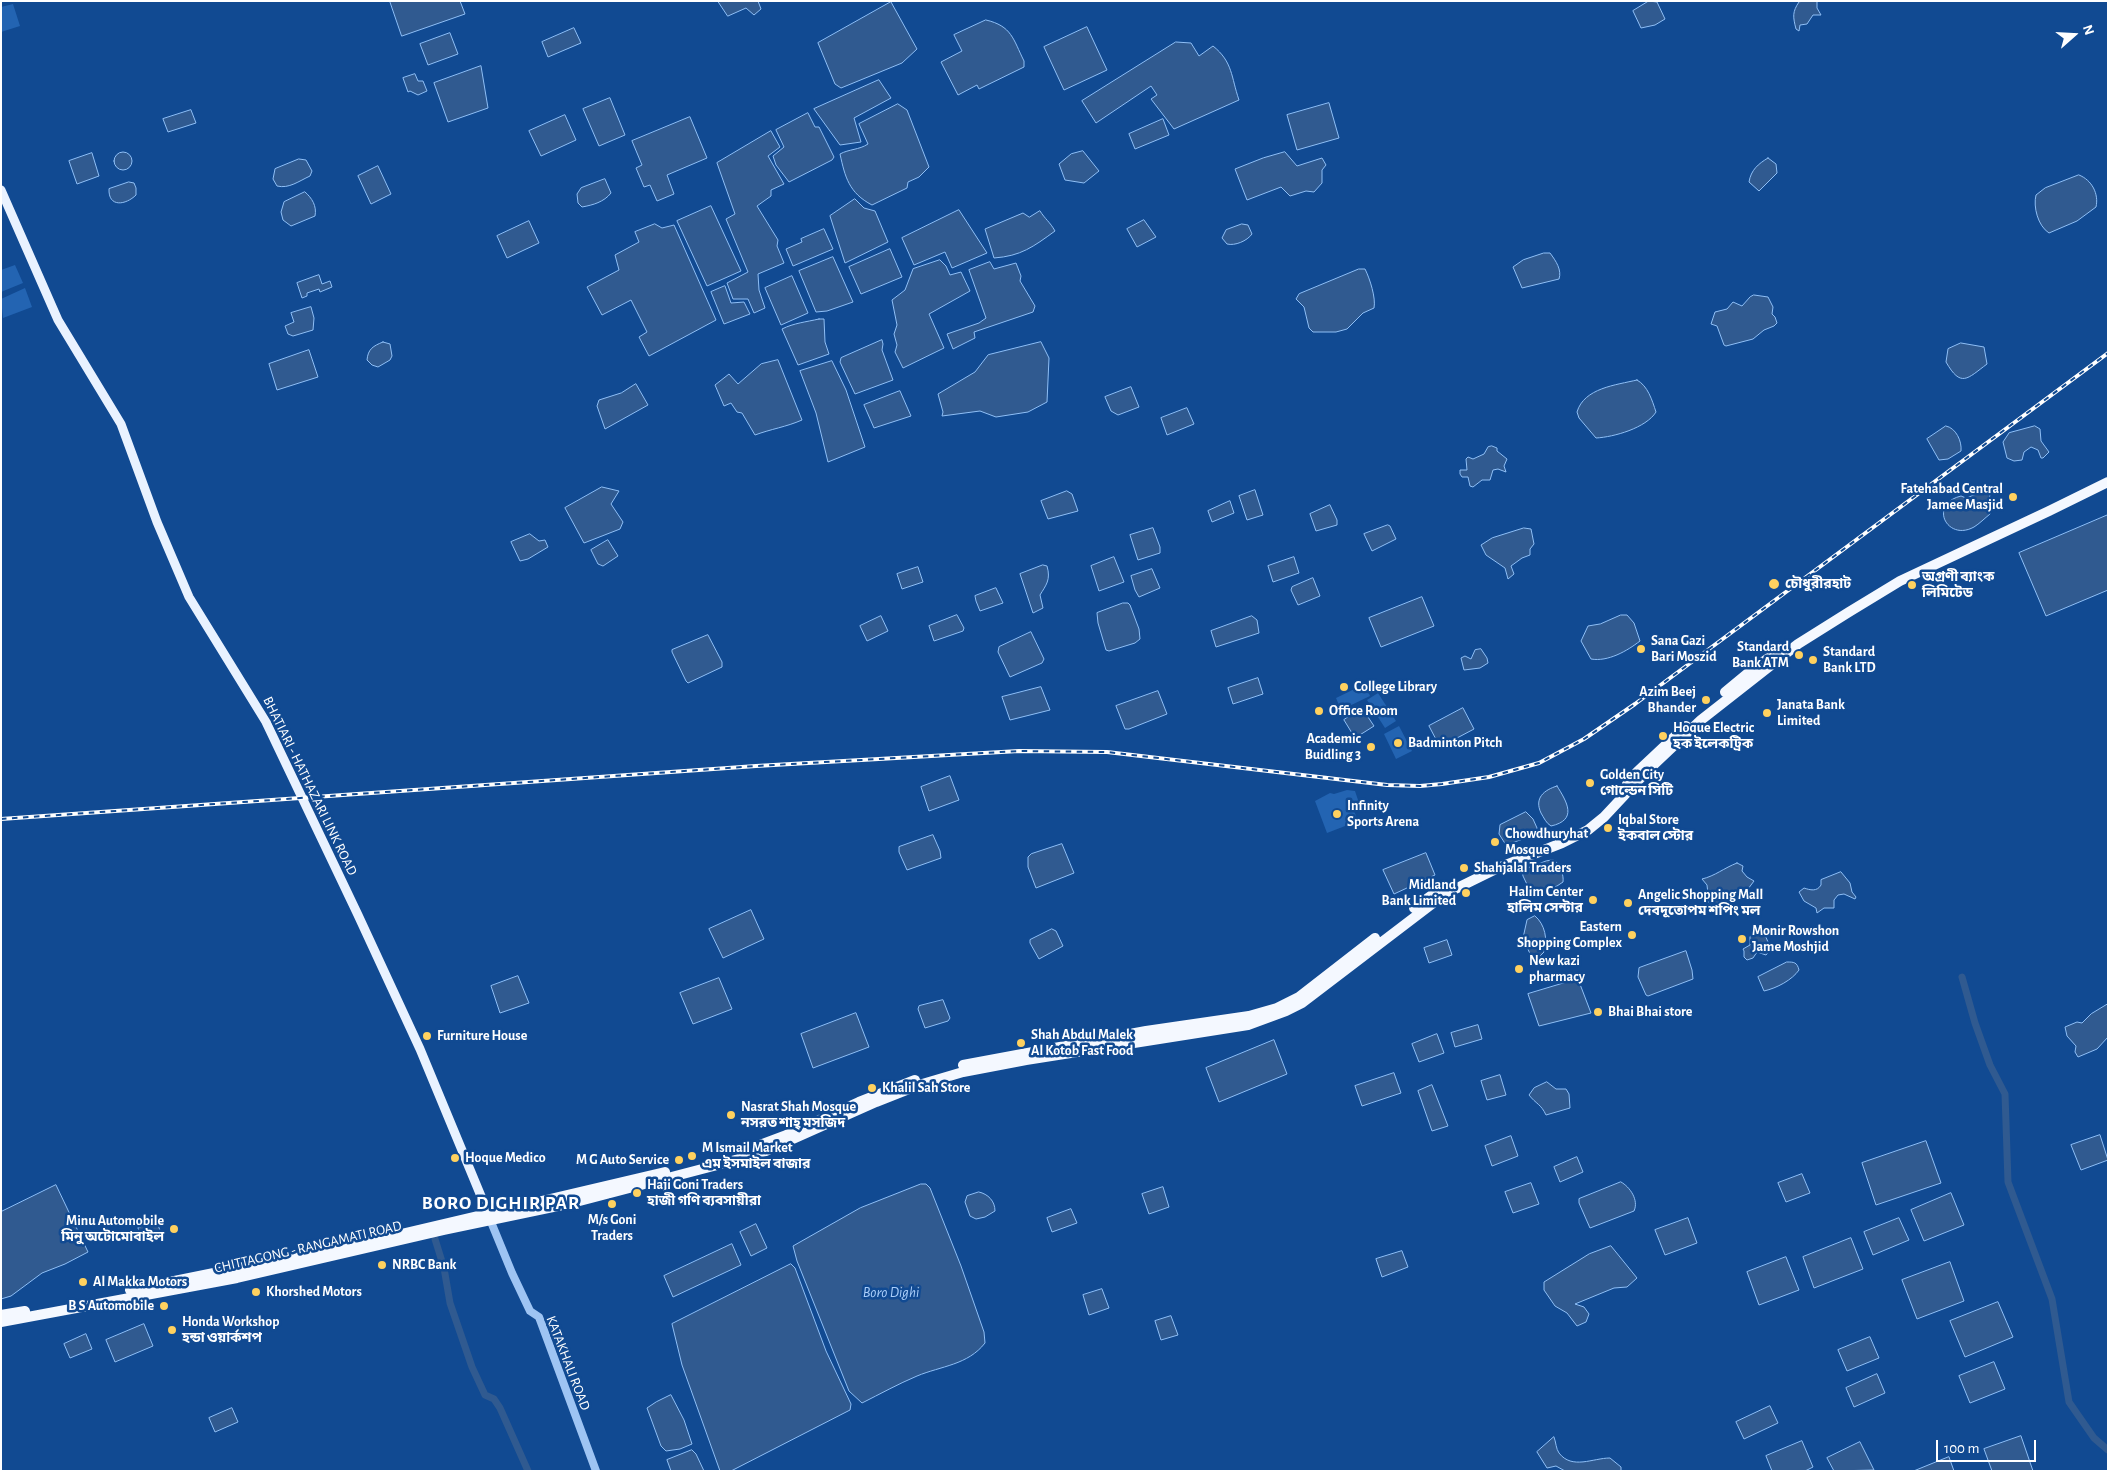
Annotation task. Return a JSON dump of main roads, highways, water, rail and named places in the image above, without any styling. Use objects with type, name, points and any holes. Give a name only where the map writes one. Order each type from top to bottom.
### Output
[{"type":"highway","name":"CHITTAGONG - RANGAMATI ROAD","points":[[1278,1011],[1443,887],[1505,858],[1573,832],[1586,825],[1618,797],[1637,772],[1668,740],[1754,668],[1856,600],[1921,563],[2072,496],[2108,476]]},
{"type":"highway","name":"CHITTAGONG - RANGAMATI ROAD","points":[[1,1322],[237,1278],[444,1230],[684,1168],[752,1149],[888,1090],[954,1068],[1035,1050],[1278,1011],[1302,1003],[1445,894],[1498,868],[1562,843],[1588,830],[1604,817],[1647,771],[1701,720],[1798,644],[1900,581],[2108,482]]},
{"type":"highway","name":"CHITTAGONG - RANGAMATI ROAD","points":[[1,1315],[203,1276],[489,1217]]},
{"type":"main road","name":"BHATIARI - HATHAZARI LINK ROAD","points":[[1,190],[58,320],[121,424],[157,522],[189,597],[266,722],[354,906],[431,1075],[489,1217]]},
{"type":"water","points":[[390,1],[460,1],[465,14],[402,36]]},
{"type":"water","points":[[718,1],[758,1],[761,9],[754,15],[746,8],[728,16]]},
{"type":"water","points":[[1649,1],[1657,2],[1665,19],[1655,25],[1641,28],[1633,11]]},
{"type":"water","points":[[1817,1],[1817,8],[1821,15],[1813,15],[1807,24],[1800,25],[1799,31],[1796,29],[1794,12],[1799,2]]},
{"type":"water","points":[[891,2],[917,49],[902,63],[841,88],[835,84],[818,43]]},
{"type":"water","points":[[986,20],[1001,26],[1011,34],[1024,61],[1024,67],[979,89],[977,85],[958,95],[941,62],[962,51],[954,35]]},
{"type":"water","points":[[1087,27],[1107,70],[1064,90],[1044,47]]},
{"type":"water","points":[[574,28],[581,43],[548,57],[542,42]]},
{"type":"water","points":[[450,33],[458,54],[428,65],[420,44]]},
{"type":"water","points":[[1176,42],[1191,43],[1199,56],[1213,46],[1220,52],[1228,64],[1239,100],[1174,129],[1151,99],[1157,95],[1151,86],[1096,123],[1082,101]]},
{"type":"water","points":[[481,66],[488,108],[448,122],[434,83]]},
{"type":"water","points":[[415,74],[418,81],[423,81],[427,91],[418,95],[410,91],[408,92],[403,78]]},
{"type":"water","points":[[879,80],[891,98],[854,118],[861,142],[840,145],[814,109]]},
{"type":"water","points":[[610,98],[625,135],[599,146],[583,109]]},
{"type":"water","points":[[1329,103],[1339,138],[1297,150],[1287,115]]},
{"type":"water","points":[[898,104],[907,110],[929,167],[919,177],[908,182],[907,188],[872,205],[858,195],[849,184],[840,154],[868,144],[859,124]]},
{"type":"water","points":[[191,110],[196,123],[168,132],[163,119]]},
{"type":"water","points":[[808,113],[815,127],[819,127],[834,157],[832,160],[789,182],[776,165],[773,156],[784,147],[776,130]]},
{"type":"water","points":[[565,115],[576,140],[541,156],[529,131]]},
{"type":"water","points":[[690,117],[707,158],[667,175],[674,194],[657,201],[650,185],[644,187],[636,168],[642,165],[632,141]]},
{"type":"water","points":[[1163,119],[1169,135],[1135,149],[1129,134]]},
{"type":"water","points":[[771,131],[780,147],[768,156],[784,184],[771,190],[771,196],[757,206],[778,240],[777,246],[784,263],[758,274],[759,290],[765,308],[754,313],[748,299],[733,299],[727,283],[748,272],[726,219],[735,214],[717,163]]},
{"type":"water","points":[[1083,151],[1099,171],[1084,183],[1065,180],[1059,164],[1071,154]]},
{"type":"water","points":[[123,152],[131,157],[132,161],[127,169],[123,170],[115,165],[114,161],[119,153]]},
{"type":"water","points":[[1285,152],[1297,166],[1322,158],[1326,165],[1322,170],[1322,183],[1314,192],[1306,191],[1290,196],[1281,187],[1247,200],[1235,169]]},
{"type":"water","points":[[92,153],[99,176],[77,184],[69,161]]},
{"type":"water","points":[[1768,158],[1776,164],[1777,173],[1759,191],[1749,182],[1751,174],[1755,168]]},
{"type":"water","points":[[299,159],[306,160],[312,171],[310,176],[290,185],[277,186],[273,179],[275,169]]},
{"type":"water","points":[[378,166],[391,194],[371,204],[358,176]]},
{"type":"water","points":[[2079,175],[2091,184],[2095,192],[2096,207],[2077,221],[2049,233],[2042,226],[2037,216],[2036,195],[2045,188]]},
{"type":"water","points":[[605,179],[611,193],[598,203],[582,207],[578,203],[577,194],[581,188]]},
{"type":"water","points":[[129,182],[134,183],[136,195],[123,203],[114,202],[109,195],[109,189]]},
{"type":"water","points":[[305,192],[313,202],[315,216],[291,226],[283,220],[281,212],[284,202]]},
{"type":"water","points":[[855,199],[864,208],[875,211],[888,242],[845,263],[830,216]]},
{"type":"water","points":[[711,206],[741,271],[707,286],[677,221]]},
{"type":"water","points":[[959,210],[987,253],[952,268],[945,252],[914,265],[902,238]]},
{"type":"water","points":[[1040,211],[1055,231],[1026,250],[994,258],[985,229],[1023,213],[1029,217]]},
{"type":"water","points":[[1144,220],[1156,237],[1137,247],[1127,229]]},
{"type":"water","points":[[529,221],[539,243],[507,258],[497,236]]},
{"type":"water","points":[[655,224],[662,228],[674,225],[716,320],[649,356],[639,337],[647,332],[631,300],[602,315],[587,287],[619,270],[615,255],[639,242],[635,232]]},
{"type":"water","points":[[1242,224],[1248,225],[1252,234],[1241,242],[1227,244],[1222,238],[1226,230]]},
{"type":"water","points":[[824,229],[833,249],[793,266],[786,249],[802,242],[801,239]]},
{"type":"water","points":[[890,249],[902,277],[861,294],[849,267]]},
{"type":"water","points":[[1544,253],[1550,253],[1556,262],[1560,272],[1559,279],[1522,288],[1513,267],[1523,260]]},
{"type":"water","points":[[833,257],[853,302],[827,311],[816,312],[799,271]]},
{"type":"water","points":[[940,260],[946,266],[950,275],[961,272],[970,291],[929,314],[944,348],[903,368],[895,352],[897,345],[894,334],[897,325],[892,300],[905,290],[913,269]]},
{"type":"water","points":[[990,262],[994,269],[1016,263],[1021,276],[1020,281],[1035,306],[1033,312],[974,332],[975,338],[953,349],[947,334],[979,323],[986,318],[969,270]]},
{"type":"water","points":[[1359,269],[1365,269],[1369,278],[1374,308],[1363,313],[1347,329],[1336,332],[1313,332],[1309,328],[1304,307],[1296,299],[1299,294]]},
{"type":"water","points":[[319,275],[322,284],[330,281],[332,287],[320,292],[319,289],[307,293],[307,296],[302,298],[297,283]]},
{"type":"water","points":[[792,276],[808,313],[781,325],[765,288]]},
{"type":"water","points":[[725,286],[731,303],[744,302],[750,314],[724,324],[711,292]]},
{"type":"water","points":[[1754,295],[1768,297],[1773,307],[1772,314],[1777,323],[1753,339],[1724,345],[1717,326],[1711,324],[1715,312],[1727,309],[1733,302],[1742,306]]},
{"type":"water","points":[[311,307],[314,318],[313,330],[293,336],[288,334],[285,326],[294,322],[291,313]]},
{"type":"water","points":[[824,319],[825,342],[829,354],[798,365],[782,329]]},
{"type":"water","points":[[882,340],[882,350],[893,380],[855,394],[840,362],[841,358]]},
{"type":"water","points":[[383,342],[390,344],[392,356],[390,360],[378,367],[372,365],[367,360],[369,353],[372,348]]},
{"type":"water","points":[[1041,342],[1049,358],[1047,402],[1028,412],[996,417],[980,411],[942,416],[943,412],[938,394],[975,372],[988,355]]},
{"type":"water","points":[[1961,343],[1984,347],[1987,364],[1965,378],[1960,378],[1956,375],[1946,362],[1948,349]]},
{"type":"water","points":[[309,350],[318,377],[277,390],[269,364]]},
{"type":"water","points":[[778,360],[802,420],[755,435],[742,413],[737,412],[731,403],[724,406],[715,385],[729,374],[738,384],[761,364]]},
{"type":"water","points":[[832,361],[846,390],[865,447],[828,462],[816,413],[800,371]]},
{"type":"water","points":[[1637,380],[1647,390],[1656,412],[1645,423],[1629,431],[1596,438],[1579,418],[1577,412],[1581,404],[1586,398],[1602,389]]},
{"type":"water","points":[[636,384],[648,405],[605,429],[597,406],[599,400],[621,393]]},
{"type":"water","points":[[1131,387],[1139,407],[1118,415],[1111,411],[1105,397]]},
{"type":"water","points":[[900,391],[911,416],[874,428],[864,405]]},
{"type":"water","points":[[1187,408],[1194,424],[1167,435],[1161,418]]},
{"type":"water","points":[[1946,426],[1953,429],[1958,436],[1961,451],[1948,459],[1939,460],[1927,439]]},
{"type":"water","points":[[2035,426],[2040,429],[2041,441],[2049,452],[2041,458],[2038,450],[2031,447],[2024,452],[2022,460],[2014,461],[2007,458],[2003,442],[2009,433]]},
{"type":"water","points":[[1488,447],[1497,448],[1497,451],[1507,459],[1504,466],[1506,472],[1498,469],[1493,470],[1490,480],[1482,480],[1473,487],[1470,486],[1468,477],[1462,477],[1460,474],[1460,470],[1467,470],[1466,459],[1468,457],[1473,459],[1484,454]]},
{"type":"water","points":[[602,487],[619,491],[611,504],[623,522],[620,529],[584,543],[565,508]]},
{"type":"water","points":[[1255,490],[1263,515],[1247,520],[1239,496]]},
{"type":"water","points":[[1067,491],[1072,494],[1078,511],[1048,519],[1041,501]]},
{"type":"water","points":[[1984,491],[1989,493],[1990,496],[1987,500],[1990,514],[1974,527],[1964,530],[1956,530],[1949,526],[1943,513],[1945,506],[1951,500],[1961,496],[1966,498]]},
{"type":"water","points":[[1230,501],[1234,513],[1212,522],[1208,511]]},
{"type":"water","points":[[1330,505],[1337,520],[1337,525],[1316,531],[1310,514]]},
{"type":"water","points":[[2108,515],[2108,590],[2046,616],[2019,553]]},
{"type":"water","points":[[1388,525],[1396,539],[1372,551],[1364,534]]},
{"type":"water","points":[[1153,528],[1160,547],[1160,553],[1138,560],[1130,535]]},
{"type":"water","points":[[1524,528],[1531,529],[1534,544],[1530,549],[1530,555],[1511,566],[1514,574],[1508,579],[1505,568],[1486,555],[1481,545],[1492,538]]},
{"type":"water","points":[[530,534],[539,541],[545,540],[548,547],[528,559],[520,561],[511,542]]},
{"type":"water","points":[[608,540],[618,556],[603,566],[598,564],[591,550]]},
{"type":"water","points":[[1114,557],[1124,582],[1099,591],[1091,566]]},
{"type":"water","points":[[1294,557],[1299,573],[1273,582],[1268,566]]},
{"type":"water","points":[[1043,565],[1047,566],[1048,575],[1047,582],[1040,595],[1043,608],[1033,613],[1020,574]]},
{"type":"water","points":[[918,567],[923,582],[902,589],[897,574]]},
{"type":"water","points":[[1152,569],[1160,588],[1139,597],[1131,576]]},
{"type":"water","points":[[1313,578],[1320,596],[1298,605],[1291,590],[1292,587]]},
{"type":"water","points":[[996,588],[1003,603],[980,611],[975,596]]},
{"type":"water","points":[[1422,597],[1434,626],[1381,647],[1369,618]]},
{"type":"water","points":[[1123,603],[1130,605],[1139,629],[1140,639],[1135,643],[1109,651],[1106,650],[1097,613]]},
{"type":"water","points":[[957,615],[964,628],[963,631],[934,641],[929,626]]},
{"type":"water","points":[[1621,615],[1627,615],[1634,623],[1640,641],[1611,657],[1591,659],[1581,641],[1588,626],[1600,624]]},
{"type":"water","points":[[881,616],[888,631],[867,641],[860,626]]},
{"type":"water","points":[[1252,616],[1257,620],[1259,633],[1216,647],[1211,631]]},
{"type":"water","points":[[1031,632],[1044,659],[1042,663],[1010,677],[998,652],[999,647]]},
{"type":"water","points":[[708,635],[722,662],[722,667],[688,683],[672,650]]},
{"type":"water","points":[[1481,649],[1488,663],[1480,668],[1464,670],[1461,658],[1465,656],[1471,659],[1475,650]]},
{"type":"water","points":[[1258,678],[1263,694],[1233,704],[1228,688]]},
{"type":"water","points":[[1041,687],[1050,710],[1010,720],[1002,697]]},
{"type":"water","points":[[1158,691],[1167,714],[1125,729],[1116,706]]},
{"type":"water","points":[[1362,708],[1374,726],[1355,738],[1344,720]]},
{"type":"water","points":[[1463,708],[1474,729],[1440,747],[1429,726]]},
{"type":"water","points":[[950,776],[959,800],[929,811],[921,787]]},
{"type":"water","points":[[1557,786],[1567,804],[1568,810],[1565,819],[1551,826],[1546,822],[1541,813],[1539,803],[1544,792]]},
{"type":"water","points":[[1526,812],[1533,819],[1537,828],[1534,835],[1506,845],[1499,834],[1500,825]]},
{"type":"water","points":[[933,835],[941,858],[907,870],[899,852],[899,847]]},
{"type":"water","points":[[1062,844],[1074,873],[1036,888],[1028,867],[1028,857],[1031,854]]},
{"type":"water","points":[[1426,853],[1435,875],[1394,894],[1383,870]]},
{"type":"water","points":[[1554,860],[1561,870],[1563,882],[1532,895],[1522,870]]},
{"type":"water","points":[[1737,863],[1743,866],[1742,871],[1747,877],[1754,881],[1748,889],[1739,893],[1737,897],[1726,895],[1715,905],[1709,903],[1707,885],[1702,879]]},
{"type":"water","points":[[1841,872],[1850,883],[1852,892],[1856,897],[1855,899],[1844,894],[1838,895],[1834,900],[1834,908],[1824,908],[1817,913],[1816,908],[1804,901],[1799,892],[1804,888],[1818,889],[1821,885],[1821,880]]},
{"type":"water","points":[[751,910],[764,939],[723,958],[709,929]]},
{"type":"water","points":[[1535,916],[1541,923],[1546,937],[1544,952],[1537,959],[1531,956],[1523,938],[1527,920]]},
{"type":"water","points":[[1052,929],[1056,931],[1063,946],[1039,959],[1030,940]]},
{"type":"water","points":[[1756,932],[1765,935],[1771,949],[1766,955],[1757,952],[1753,958],[1747,960],[1744,957],[1743,949],[1750,945],[1750,937]]},
{"type":"water","points":[[1447,940],[1452,955],[1429,963],[1424,948]]},
{"type":"water","points":[[1686,951],[1693,979],[1648,996],[1646,995],[1638,977],[1639,968]]},
{"type":"water","points":[[1787,962],[1795,963],[1799,970],[1784,983],[1764,991],[1758,977]]},
{"type":"water","points":[[518,976],[529,1003],[500,1013],[491,986]]},
{"type":"water","points":[[719,978],[732,1009],[693,1024],[680,993]]},
{"type":"water","points":[[1578,979],[1591,1013],[1539,1026],[1528,994]]},
{"type":"water","points":[[943,1000],[950,1018],[948,1021],[925,1028],[918,1009],[919,1006]]},
{"type":"water","points":[[2108,1004],[2108,1037],[2097,1049],[2078,1057],[2075,1052],[2076,1046],[2067,1036],[2065,1027],[2077,1022],[2082,1023],[2091,1014]]},
{"type":"water","points":[[856,1013],[869,1047],[813,1068],[801,1034]]},
{"type":"water","points":[[1478,1025],[1482,1039],[1455,1047],[1451,1033]]},
{"type":"water","points":[[1437,1034],[1444,1053],[1419,1062],[1412,1044]]},
{"type":"water","points":[[1274,1040],[1287,1074],[1219,1102],[1206,1068]]},
{"type":"water","points":[[1394,1073],[1401,1093],[1362,1106],[1355,1086]]},
{"type":"water","points":[[1500,1075],[1506,1095],[1487,1100],[1481,1081]]},
{"type":"water","points":[[1547,1082],[1556,1089],[1566,1089],[1569,1094],[1570,1108],[1546,1115],[1529,1095],[1534,1088]]},
{"type":"water","points":[[1432,1085],[1448,1126],[1432,1131],[1418,1091]]},
{"type":"water","points":[[2100,1135],[2108,1160],[2081,1170],[2071,1145]]},
{"type":"water","points":[[1511,1136],[1518,1156],[1492,1166],[1485,1146]]},
{"type":"water","points":[[1926,1141],[1941,1183],[1876,1205],[1862,1163]]},
{"type":"water","points":[[1577,1157],[1583,1172],[1560,1182],[1554,1167]]},
{"type":"water","points":[[1802,1174],[1810,1193],[1786,1202],[1778,1183]]},
{"type":"water","points":[[1621,1182],[1633,1194],[1634,1211],[1590,1228],[1579,1199]]},
{"type":"water","points":[[1531,1183],[1539,1204],[1513,1213],[1505,1192]]},
{"type":"water","name":"Boro Dighi","points":[[921,1184],[926,1184],[930,1188],[961,1266],[984,1332],[985,1343],[971,1356],[954,1364],[917,1376],[862,1403],[849,1391],[797,1261],[793,1246],[860,1208]]},
{"type":"water","points":[[56,1185],[88,1252],[42,1273],[11,1296],[1,1299],[1,1212]]},
{"type":"water","points":[[1163,1187],[1169,1207],[1149,1214],[1142,1194]]},
{"type":"water","points":[[979,1192],[990,1198],[994,1204],[995,1211],[985,1217],[976,1219],[970,1216],[965,1202],[967,1196]]},
{"type":"water","points":[[1951,1193],[1964,1225],[1924,1241],[1911,1210]]},
{"type":"water","points":[[1071,1209],[1077,1223],[1052,1232],[1047,1218]]},
{"type":"water","points":[[1688,1218],[1697,1243],[1665,1255],[1655,1230]]},
{"type":"water","points":[[1899,1218],[1909,1240],[1873,1255],[1864,1232]]},
{"type":"water","points":[[157,1222],[162,1236],[143,1242],[138,1228]]},
{"type":"water","points":[[756,1224],[767,1248],[751,1256],[740,1232]]},
{"type":"water","points":[[1851,1238],[1863,1269],[1814,1288],[1803,1257]]},
{"type":"water","points":[[732,1244],[741,1265],[673,1297],[664,1276]]},
{"type":"water","points":[[1611,1246],[1637,1278],[1627,1287],[1614,1288],[1575,1304],[1584,1307],[1589,1314],[1586,1322],[1577,1326],[1567,1313],[1555,1306],[1544,1290],[1544,1282],[1589,1254]]},
{"type":"water","points":[[1402,1251],[1408,1267],[1382,1277],[1376,1259]]},
{"type":"water","points":[[1786,1257],[1799,1290],[1759,1305],[1747,1272]]},
{"type":"water","points":[[1950,1262],[1964,1301],[1917,1319],[1902,1280]]},
{"type":"water","points":[[791,1264],[795,1268],[826,1351],[851,1404],[850,1410],[731,1471],[720,1471],[682,1365],[672,1324]]},
{"type":"water","points":[[1102,1289],[1109,1308],[1089,1315],[1083,1295]]},
{"type":"water","points":[[1998,1302],[2013,1337],[1965,1357],[1950,1321]]},
{"type":"water","points":[[1171,1316],[1178,1335],[1161,1340],[1155,1321]]},
{"type":"water","points":[[144,1324],[153,1346],[115,1362],[106,1340]]},
{"type":"water","points":[[86,1334],[92,1349],[70,1358],[64,1344]]},
{"type":"water","points":[[1870,1337],[1879,1358],[1847,1371],[1838,1350]]},
{"type":"water","points":[[1994,1362],[2005,1389],[1970,1403],[1959,1376]]},
{"type":"water","points":[[1877,1374],[1885,1393],[1854,1407],[1846,1388]]},
{"type":"water","points":[[671,1395],[684,1420],[692,1444],[680,1449],[666,1451],[661,1446],[647,1408]]},
{"type":"water","points":[[1770,1406],[1778,1423],[1744,1439],[1736,1422]]},
{"type":"water","points":[[232,1408],[238,1422],[215,1432],[209,1418]]},
{"type":"water","points":[[2021,1436],[2033,1471],[1992,1471],[1984,1449]]},
{"type":"water","points":[[1554,1437],[1558,1451],[1564,1458],[1570,1461],[1583,1462],[1610,1458],[1621,1467],[1621,1471],[1565,1471],[1556,1466],[1547,1468],[1537,1452]]},
{"type":"water","points":[[1802,1441],[1813,1467],[1805,1471],[1772,1471],[1766,1456]]},
{"type":"water","points":[[1860,1442],[1874,1470],[1834,1471],[1827,1458]]},
{"type":"water","points":[[692,1450],[704,1471],[671,1471],[667,1460]]},
{"type":"water","points":[[1949,1457],[1954,1471],[1914,1471]]},
{"type":"waterway","points":[[1962,977],[1975,1023],[1990,1065],[2005,1094],[2008,1182],[2052,1299],[2069,1402],[2094,1438],[2108,1450]]},
{"type":"waterway","points":[[435,1239],[444,1268],[450,1303],[472,1367],[485,1395],[494,1399],[500,1408],[528,1471]]},
{"type":"railway","points":[[1,819],[756,766],[1019,751],[1107,752],[1387,785],[1420,786],[1489,777],[1539,763],[1584,739],[1635,704],[2108,353]]},
{"type":"place","name":"Fatehabad Central Jamee Masjid","points":[[2013,497]]},
{"type":"place","name":"চৌধুরীরহাট","points":[[1774,584]]},
{"type":"place","name":"অগ্রণী ব্যাংক লিমিটেড","points":[[1912,585]]},
{"type":"place","name":"Sana Gazi Bari Moszid","points":[[1641,649]]},
{"type":"place","name":"Standard Bank ATM","points":[[1799,655]]},
{"type":"place","name":"Standard Bank LTD","points":[[1813,660]]},
{"type":"place","name":"College Library","points":[[1344,687]]},
{"type":"place","name":"Azim Beej Bhander","points":[[1706,700]]},
{"type":"place","name":"Office Room","points":[[1319,711]]},
{"type":"place","name":"Janata Bank Limited","points":[[1767,713]]},
{"type":"place","name":"Hoque Electric হক ইলেকট্রিক","points":[[1663,736]]},
{"type":"place","name":"Badminton Pitch","points":[[1398,743]]},
{"type":"place","name":"Academic Buidling 3","points":[[1371,747]]},
{"type":"place","name":"Golden City গোল্ডেন সিটি","points":[[1590,783]]},
{"type":"place","name":"Infinity Sports Arena","points":[[1337,814]]},
{"type":"place","name":"Iqbal Store ইকবাল স্টোর","points":[[1608,828]]},
{"type":"place","name":"Chowdhuryhat Mosque","points":[[1495,842]]},
{"type":"place","name":"Shahjalal Traders","points":[[1464,868]]},
{"type":"place","name":"Midland Bank Limited","points":[[1466,893]]},
{"type":"place","name":"Halim Center হালিম সেন্টার","points":[[1593,900]]},
{"type":"place","name":"Angelic Shopping Mall দেবদূতোপম শপিং মল","points":[[1628,903]]},
{"type":"place","name":"Eastern Shopping Complex","points":[[1632,935]]},
{"type":"place","name":"Monir Rowshon Jame Moshjid","points":[[1742,939]]},
{"type":"place","name":"New kazi pharmacy","points":[[1519,969]]},
{"type":"place","name":"Bhai Bhai store","points":[[1598,1012]]},
{"type":"place","name":"Furniture House","points":[[427,1036]]},
{"type":"place","name":"Shah Abdul Malek Al Kotob Fast Food","points":[[1021,1043]]},
{"type":"place","name":"Khalil Sah Store","points":[[872,1088]]},
{"type":"place","name":"Nasrat Shah Mosque নসরত শাহ্‌ মসজিদ","points":[[731,1115]]},
{"type":"place","name":"M Ismail Market এম ইসমাইল বাজার","points":[[692,1156]]},
{"type":"place","name":"Hoque Medico","points":[[455,1158]]},
{"type":"place","name":"M G Auto Service","points":[[679,1160]]},
{"type":"place","name":"Haji Goni Traders হাজী গণি ব্যবসায়ীরা","points":[[637,1193]]},
{"type":"place","name":"M/s Goni Traders","points":[[612,1204]]},
{"type":"place","name":"Minu Automobile মিনু অটোমোবাইল","points":[[174,1229]]},
{"type":"place","name":"NRBC Bank","points":[[382,1265]]},
{"type":"place","name":"Al Makka Motors","points":[[83,1282]]},
{"type":"place","name":"Khorshed Motors","points":[[256,1292]]},
{"type":"place","name":"B S Automobile","points":[[164,1306]]},
{"type":"place","name":"Honda Workshop হন্ডা ওয়ার্কশপ","points":[[172,1330]]},
{"type":"district","name":"BORO DIGHIR PAR","points":[[501,1203]]}]
